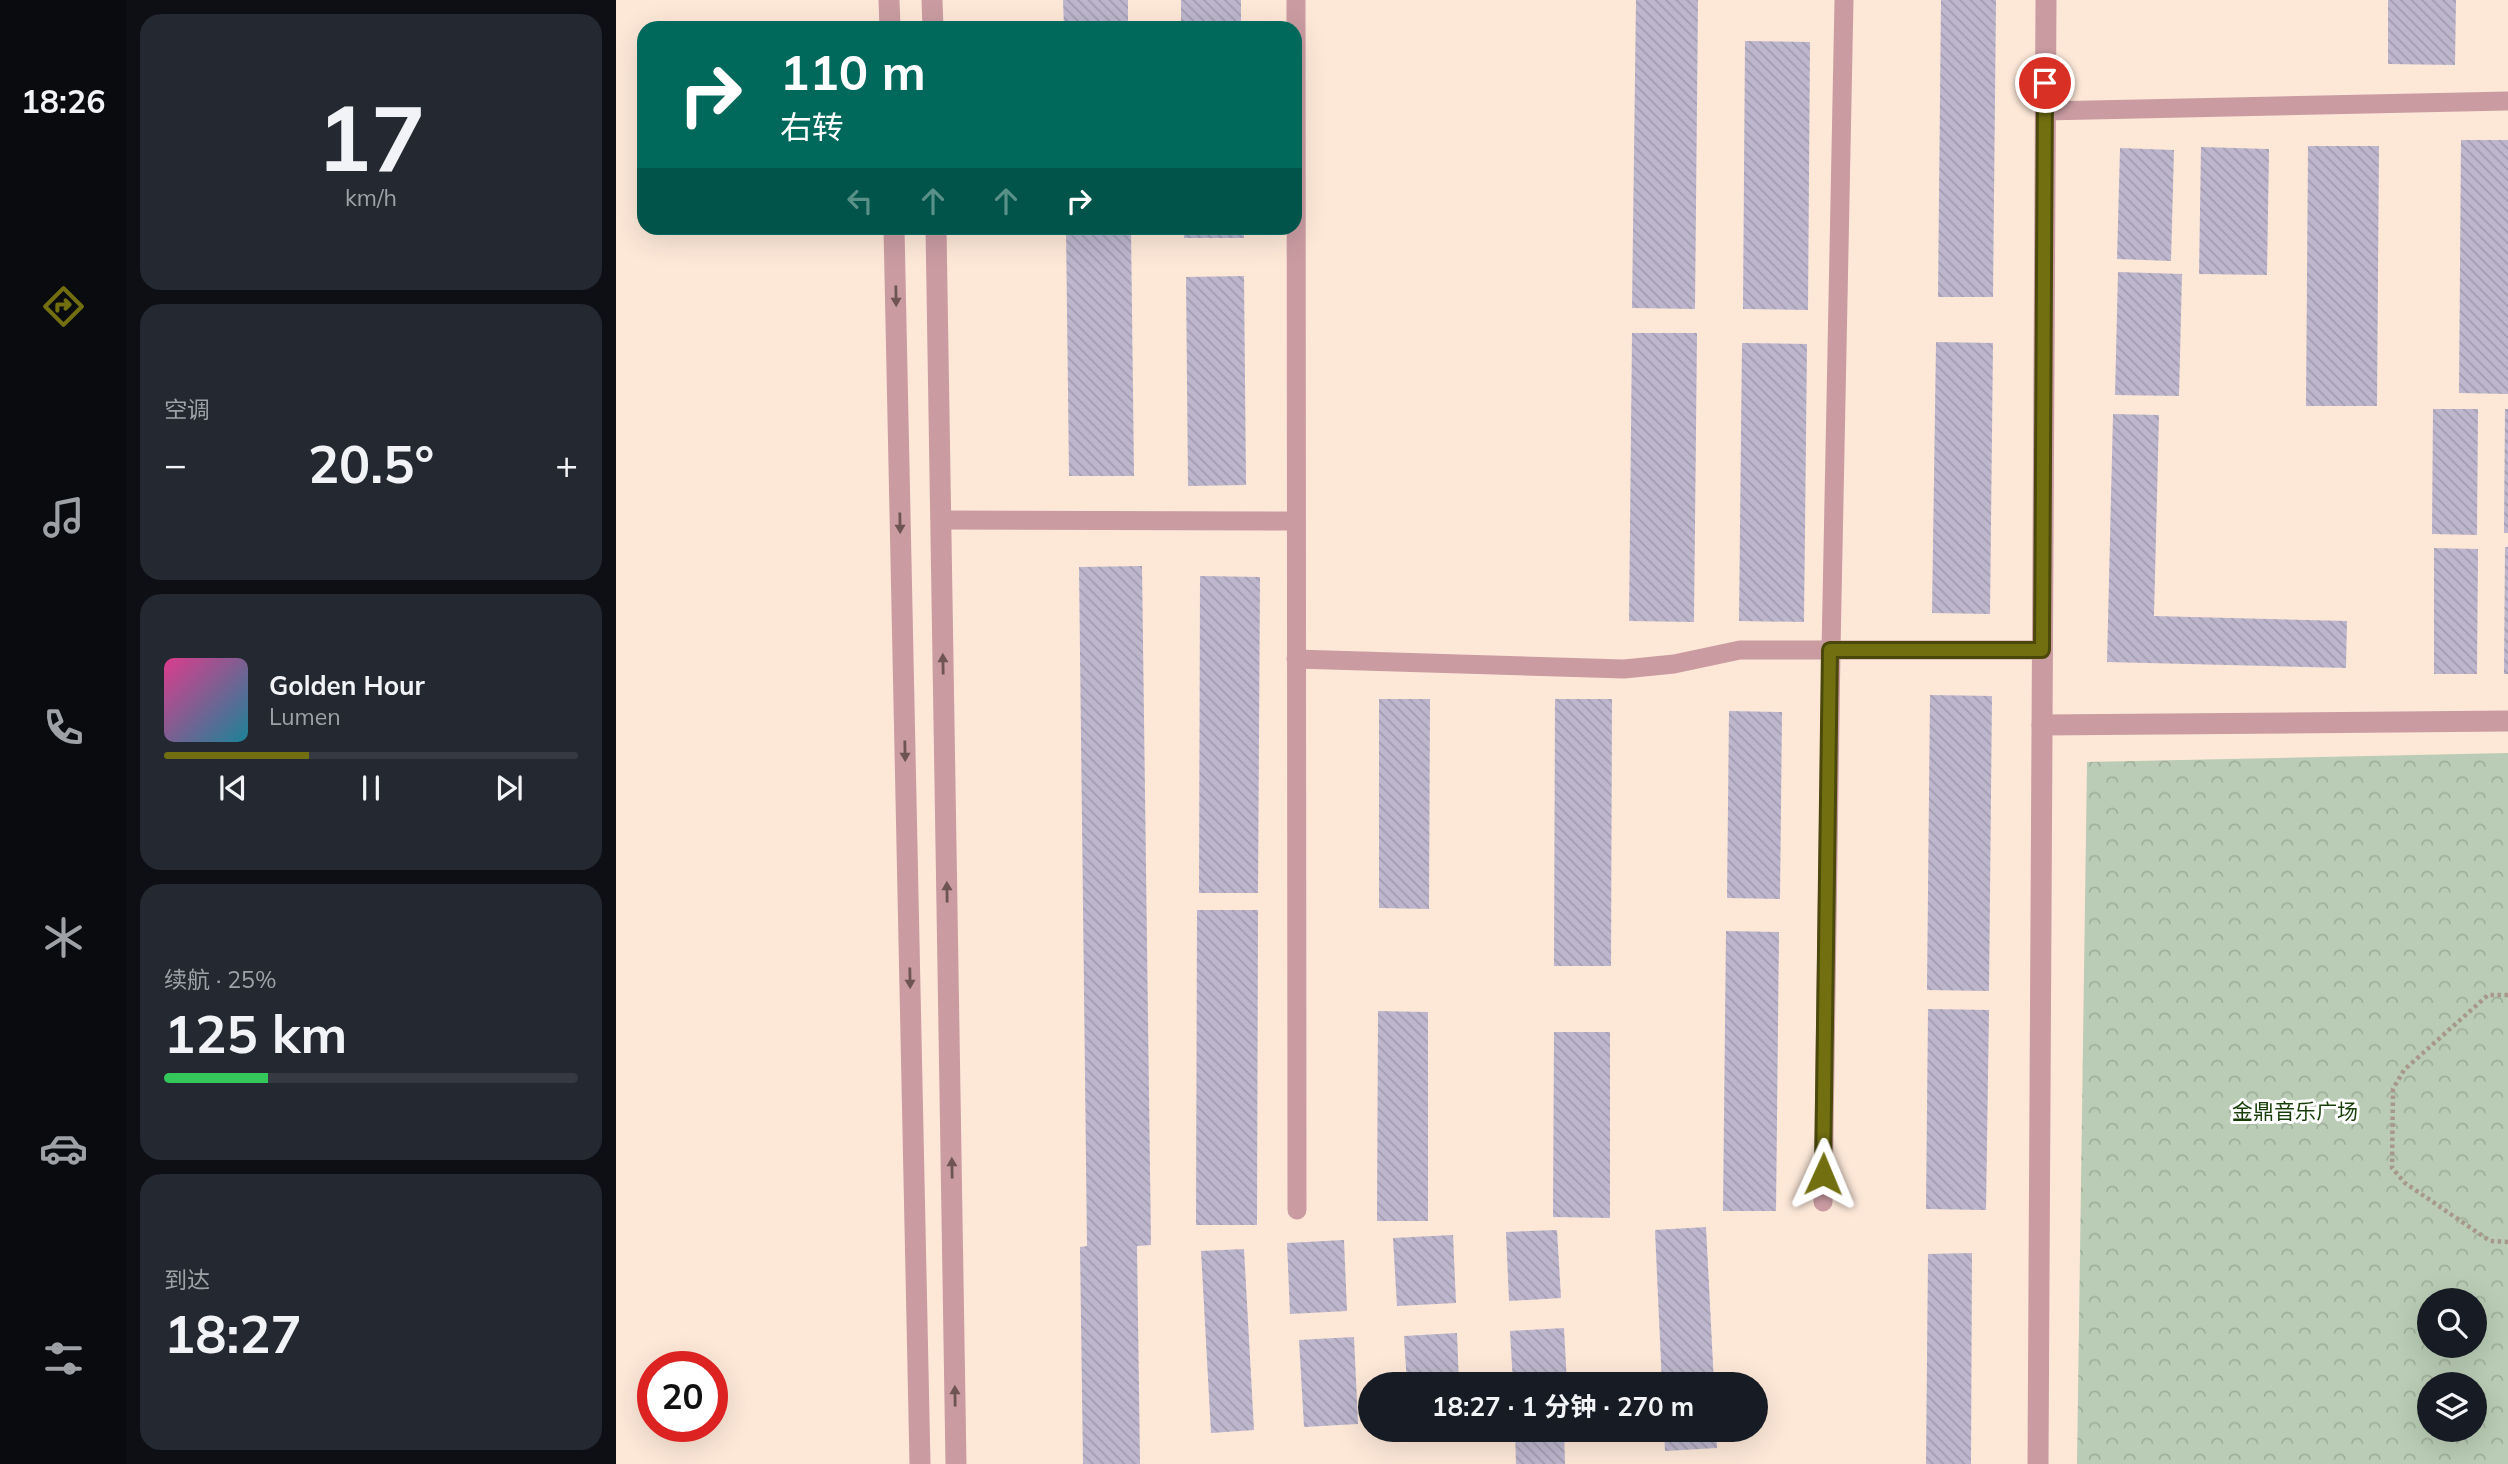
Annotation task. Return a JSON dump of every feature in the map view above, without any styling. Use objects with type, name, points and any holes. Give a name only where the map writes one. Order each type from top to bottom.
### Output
[{"type":"street","points":[[889,0],[890,21]]},
{"type":"street","points":[[932,0],[933,21]]},
{"type":"street","points":[[2038,1464],[2046,0]]},
{"type":"street","points":[[894,235],[920,1464]]},
{"type":"street","points":[[936,235],[956,1464]]},
{"type":"street","points":[[2042,725],[2508,721]]},
{"type":"lane","points":[[1296,0],[1296,21]]},
{"type":"lane","points":[[1823,1202],[1830,650],[1844,0]]},
{"type":"lane","points":[[2045,111],[2508,101]]},
{"type":"lane","points":[[1296,235],[1297,1210]]},
{"type":"lane","points":[[941,520],[1296,521]]},
{"type":"lane","points":[[1296,659],[1624,670],[1674,664],[1740,650],[2042,650]]},
{"type":"path","points":[[2508,995],[2488,995],[2404,1070],[2393,1089],[2392,1155],[2392,1168],[2405,1183],[2490,1241],[2508,1242]]},
{"type":"green space","name":"金鼎音乐广场","points":[[2508,753],[2508,1464],[2077,1464],[2087,762]]},
{"type":"building","points":[[1063,0],[1128,0],[1128,21],[1064,21]]},
{"type":"building","points":[[1181,0],[1241,0],[1241,21],[1181,21]]},
{"type":"building","points":[[1636,0],[1698,0],[1695,309],[1632,308]]},
{"type":"building","points":[[1941,0],[1996,0],[1993,297],[1938,297]]},
{"type":"building","points":[[2388,0],[2456,0],[2455,65],[2388,64]]},
{"type":"building","points":[[1745,41],[1810,42],[1808,310],[1743,309]]},
{"type":"building","points":[[2461,140],[2508,140],[2508,394],[2459,393]]},
{"type":"building","points":[[2308,146],[2379,146],[2377,406],[2306,406]]},
{"type":"building","points":[[2201,147],[2269,149],[2267,275],[2199,274]]},
{"type":"building","points":[[2120,148],[2174,150],[2171,261],[2117,259]]},
{"type":"building","points":[[1066,235],[1131,235],[1134,476],[1069,476]]},
{"type":"building","points":[[1184,235],[1244,235],[1244,238],[1184,238]]},
{"type":"building","points":[[2118,272],[2182,274],[2179,396],[2115,395]]},
{"type":"building","points":[[1244,276],[1246,485],[1188,486],[1186,277]]},
{"type":"building","points":[[1632,333],[1697,333],[1694,622],[1629,621]]},
{"type":"building","points":[[1936,342],[1993,343],[1990,614],[1932,613]]},
{"type":"building","points":[[1742,343],[1807,344],[1804,622],[1739,621]]},
{"type":"building","points":[[2433,409],[2478,409],[2477,535],[2432,534]]},
{"type":"building","points":[[2505,409],[2508,409],[2508,533],[2504,533]]},
{"type":"building","points":[[2113,414],[2159,415],[2154,616],[2347,621],[2346,668],[2107,662]]},
{"type":"building","points":[[2505,547],[2508,547],[2508,674],[2504,674]]},
{"type":"building","points":[[2434,548],[2478,549],[2477,674],[2434,674]]},
{"type":"building","points":[[1142,566],[1151,1245],[1137,1246],[1140,1464],[1083,1464],[1080,1247],[1087,1246],[1079,567]]},
{"type":"building","points":[[1200,576],[1260,577],[1258,893],[1199,893]]},
{"type":"building","points":[[1930,695],[1992,696],[1989,991],[1927,990]]},
{"type":"building","points":[[1379,699],[1430,699],[1429,909],[1379,908]]},
{"type":"building","points":[[1555,699],[1612,699],[1611,966],[1554,966]]},
{"type":"building","points":[[1729,711],[1782,712],[1780,899],[1727,898]]},
{"type":"building","points":[[1197,910],[1258,910],[1257,1225],[1196,1225]]},
{"type":"building","points":[[1726,931],[1779,932],[1776,1211],[1723,1211]]},
{"type":"building","points":[[1928,1009],[1989,1010],[1986,1210],[1926,1209]]},
{"type":"building","points":[[1378,1011],[1428,1012],[1428,1221],[1377,1221]]},
{"type":"building","points":[[1554,1032],[1610,1032],[1610,1218],[1553,1217]]},
{"type":"building","points":[[1706,1227],[1713,1372],[1661,1372],[1655,1230]]},
{"type":"building","points":[[1557,1230],[1561,1298],[1509,1301],[1506,1232]]},
{"type":"building","points":[[1453,1235],[1456,1303],[1397,1306],[1393,1238]]},
{"type":"building","points":[[1344,1240],[1347,1311],[1290,1314],[1287,1243]]},
{"type":"building","points":[[1244,1249],[1254,1430],[1211,1433],[1201,1251]]},
{"type":"building","points":[[1972,1253],[1971,1464],[1926,1464],[1928,1254]]},
{"type":"building","points":[[1564,1328],[1566,1372],[1512,1372],[1510,1331]]},
{"type":"building","points":[[1457,1333],[1459,1372],[1406,1372],[1404,1336]]},
{"type":"building","points":[[1354,1337],[1358,1424],[1304,1427],[1299,1340]]},
{"type":"building","points":[[1515,1442],[1564,1442],[1565,1464],[1516,1464]]},
{"type":"building","points":[[1665,1442],[1717,1442],[1717,1448],[1665,1451]]},
{"type":"route","points":[[1823,1174],[1830,650],[2042,650],[2045,83]]}]
